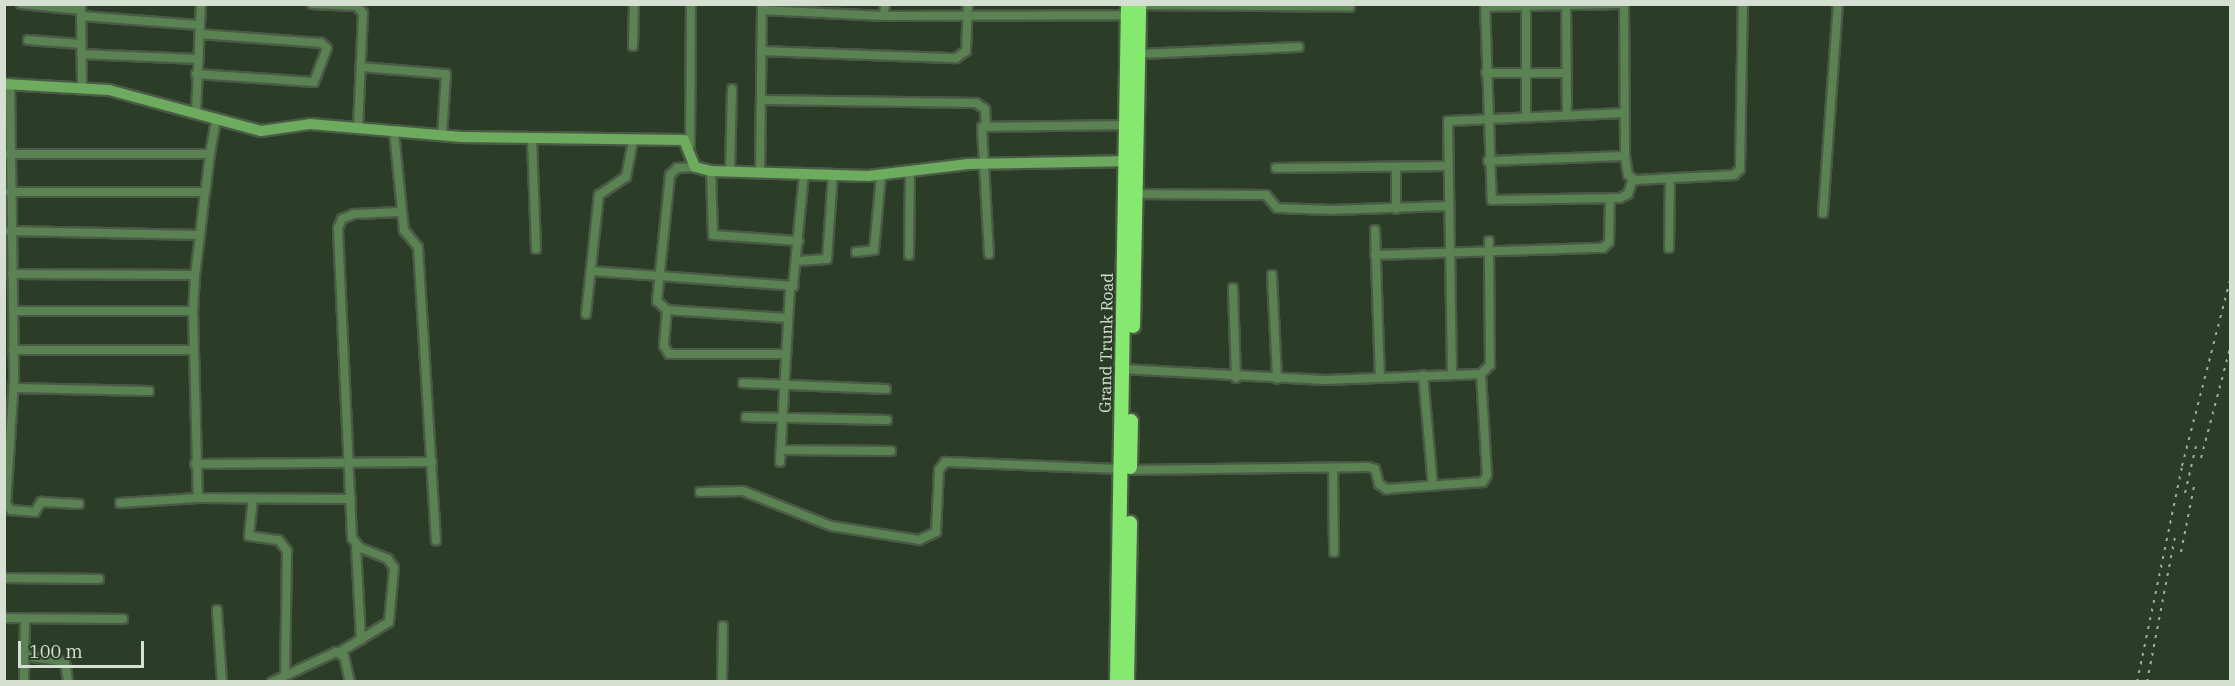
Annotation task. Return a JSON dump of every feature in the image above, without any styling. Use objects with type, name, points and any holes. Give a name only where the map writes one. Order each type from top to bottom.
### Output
[{"type":"highway","name":"Grand Trunk Road","points":[[1127,681],[1127,370],[1131,161],[1139,5]]},
{"type":"highway","name":"Grand Trunk Road","points":[[1127,10],[1126,125],[1136,194],[1127,370]]},
{"type":"highway","name":"Grand Trunk Road","points":[[1117,681],[1126,487]]},
{"type":"street","points":[[21,4],[81,10],[199,29],[321,43],[327,48],[315,82],[196,74]]},
{"type":"street","points":[[196,113],[196,59],[201,4]]},
{"type":"street","points":[[312,4],[361,10],[358,127]]},
{"type":"street","points":[[633,46],[634,4]]},
{"type":"street","points":[[691,4],[690,145],[695,167]]},
{"type":"street","points":[[884,16],[885,4]]},
{"type":"street","points":[[762,51],[956,58],[966,51],[968,4]]},
{"type":"street","points":[[1618,4],[1485,6],[1488,161],[1492,200],[1610,198],[1628,194],[1633,179],[1625,156],[1624,4]]},
{"type":"street","points":[[1633,179],[1734,175],[1740,170],[1743,4]]},
{"type":"street","points":[[1823,213],[1838,4]]},
{"type":"street","points":[[1139,5],[1350,7]]},
{"type":"street","points":[[1526,6],[1526,115]]},
{"type":"street","points":[[1566,6],[1567,114]]},
{"type":"street","points":[[760,172],[762,7],[884,16],[967,16],[1127,10]]},
{"type":"street","points":[[81,10],[82,86]]},
{"type":"street","points":[[28,40],[81,44]]},
{"type":"street","points":[[1138,54],[1299,47]]},
{"type":"street","points":[[81,54],[196,59]]},
{"type":"street","points":[[361,67],[446,74],[442,136]]},
{"type":"street","points":[[1486,73],[1567,73]]},
{"type":"street","points":[[79,504],[41,502],[35,512],[7,509],[14,388],[8,83],[82,86],[261,131],[310,124],[442,136],[684,141],[690,145]]},
{"type":"street","points":[[730,171],[732,89]]},
{"type":"street","points":[[761,100],[976,102],[985,109],[986,126],[981,132],[989,254]]},
{"type":"street","points":[[1452,374],[1446,166],[1448,121],[1526,115],[1625,113]]},
{"type":"street","points":[[198,498],[195,464],[193,311],[195,275],[216,119]]},
{"type":"street","points":[[986,126],[1126,125]]},
{"type":"street","points":[[394,132],[404,230],[418,247],[436,540]]},
{"type":"street","points":[[532,138],[536,249]]},
{"type":"street","points":[[586,314],[599,195],[626,177],[633,140]]},
{"type":"street","points":[[9,154],[210,154]]},
{"type":"street","points":[[1488,161],[1625,156]]},
{"type":"street","points":[[787,318],[667,310],[657,301],[670,175],[674,169],[695,167],[711,171],[881,176],[982,163],[1131,161]]},
{"type":"street","points":[[1276,168],[1446,166]]},
{"type":"street","points":[[1396,167],[1396,209]]},
{"type":"street","points":[[711,171],[713,235],[799,241]]},
{"type":"street","points":[[909,255],[910,171]]},
{"type":"street","points":[[780,462],[787,318],[790,287],[796,282],[804,174]]},
{"type":"street","points":[[798,261],[827,259],[833,174]]},
{"type":"street","points":[[856,252],[874,250],[881,176]]},
{"type":"street","points":[[1670,178],[1670,248]]},
{"type":"street","points":[[10,192],[205,192]]},
{"type":"street","points":[[1136,194],[1266,195],[1277,208],[1396,209],[1447,206]]},
{"type":"street","points":[[1375,255],[1489,245],[1604,248],[1609,242],[1610,198]]},
{"type":"street","points":[[361,640],[351,499],[338,228],[342,219],[354,214],[401,212]]},
{"type":"street","points":[[1375,230],[1380,377]]},
{"type":"street","points":[[10,231],[200,235]]},
{"type":"street","points":[[1127,370],[1236,378],[1481,374],[1490,365],[1489,245]]},
{"type":"street","points":[[591,272],[658,275],[790,287]]},
{"type":"street","points":[[12,274],[195,275]]},
{"type":"street","points":[[1272,275],[1277,378]]},
{"type":"street","points":[[1233,288],[1236,378]]},
{"type":"street","points":[[667,310],[664,346],[669,354],[786,354]]},
{"type":"street","points":[[13,311],[193,311]]},
{"type":"street","points":[[14,350],[194,350]]},
{"type":"street","points":[[700,492],[743,491],[822,524],[919,540],[936,532],[939,470],[945,462],[1126,470],[1373,468],[1382,488],[1480,483],[1487,478],[1481,374]]},
{"type":"street","points":[[1423,375],[1433,486]]},
{"type":"street","points":[[743,383],[886,389]]},
{"type":"street","points":[[14,388],[149,391]]},
{"type":"street","points":[[746,417],[887,420]]},
{"type":"street","points":[[781,450],[891,451]]},
{"type":"street","points":[[195,464],[432,462]]},
{"type":"street","points":[[1333,468],[1334,552]]},
{"type":"street","points":[[120,503],[198,498],[351,499]]},
{"type":"street","points":[[253,498],[251,538],[279,540],[287,551],[285,675]]},
{"type":"street","points":[[272,681],[340,652],[391,619],[394,568],[388,559],[356,545]]},
{"type":"street","points":[[4,578],[99,579]]},
{"type":"street","points":[[217,610],[222,681]]},
{"type":"street","points":[[4,618],[123,620]]},
{"type":"street","points":[[24,681],[25,619]]},
{"type":"street","points":[[722,681],[723,626]]},
{"type":"street","points":[[340,652],[350,681]]},
{"type":"street","points":[[25,656],[65,662],[68,681]]},
{"type":"railway","points":[[2137,682],[2182,466],[2230,280]]},
{"type":"railway","points":[[2201,458],[2230,348]]},
{"type":"railway","points":[[2185,493],[2196,446]]},
{"type":"railway","points":[[2181,552],[2195,481]]},
{"type":"railway","points":[[2147,682],[2175,537]]}]
